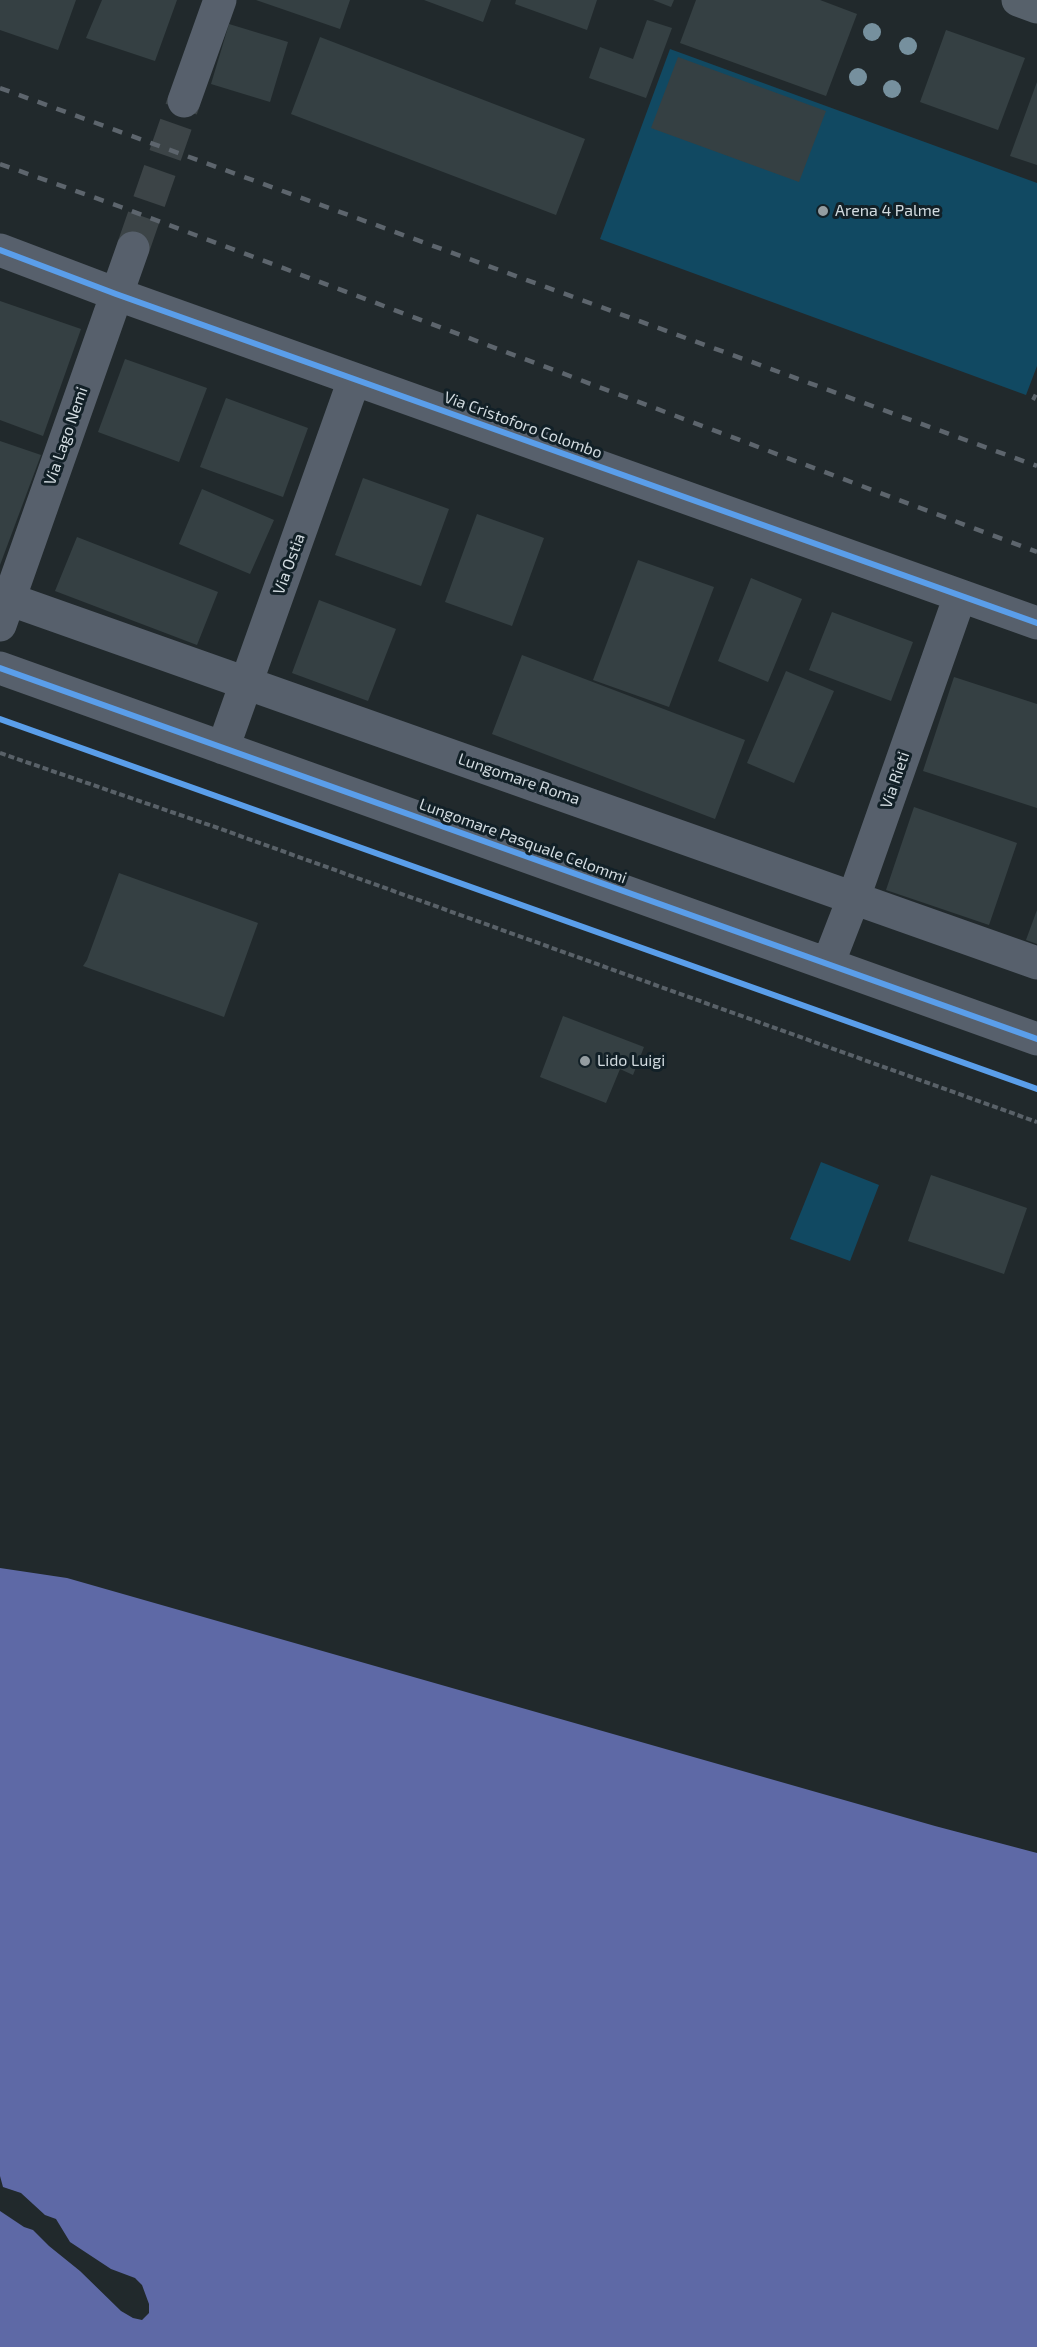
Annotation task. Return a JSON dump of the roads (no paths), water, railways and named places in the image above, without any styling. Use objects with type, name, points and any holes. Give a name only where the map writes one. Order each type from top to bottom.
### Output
[{"type":"main road","points":[[1018,0],[1037,7]]},
{"type":"street","points":[[184,101],[219,0]]},
{"type":"street","name":"Via Lago Nemi","points":[[3,607],[133,248]]},
{"type":"street","name":"Via Cristoforo Colombo","points":[[0,250],[354,380],[1037,623]]},
{"type":"street","name":"Via Ostia","points":[[223,748],[354,380]]},
{"type":"street","name":"Via Rieti","points":[[828,964],[854,897],[960,596]]},
{"type":"street","name":"Lungomare Roma","points":[[3,607],[246,684],[1037,963]]},
{"type":"street","name":"Lungomare Pasquale Celommi","points":[[0,668],[1037,1039]]},
{"type":"water","points":[[0,1568],[67,1578],[935,1826],[1037,1853],[1037,2347],[0,2347]]},
{"type":"tunnel","points":[[133,248],[184,101]]},
{"type":"railway","points":[[0,88],[1037,466]]},
{"type":"railway","points":[[0,164],[121,207],[1037,552]]},
{"type":"place","name":"Arena 4 Palme","points":[[823,211]]},
{"type":"place","name":"Lido Luigi","points":[[585,1061]]}]
